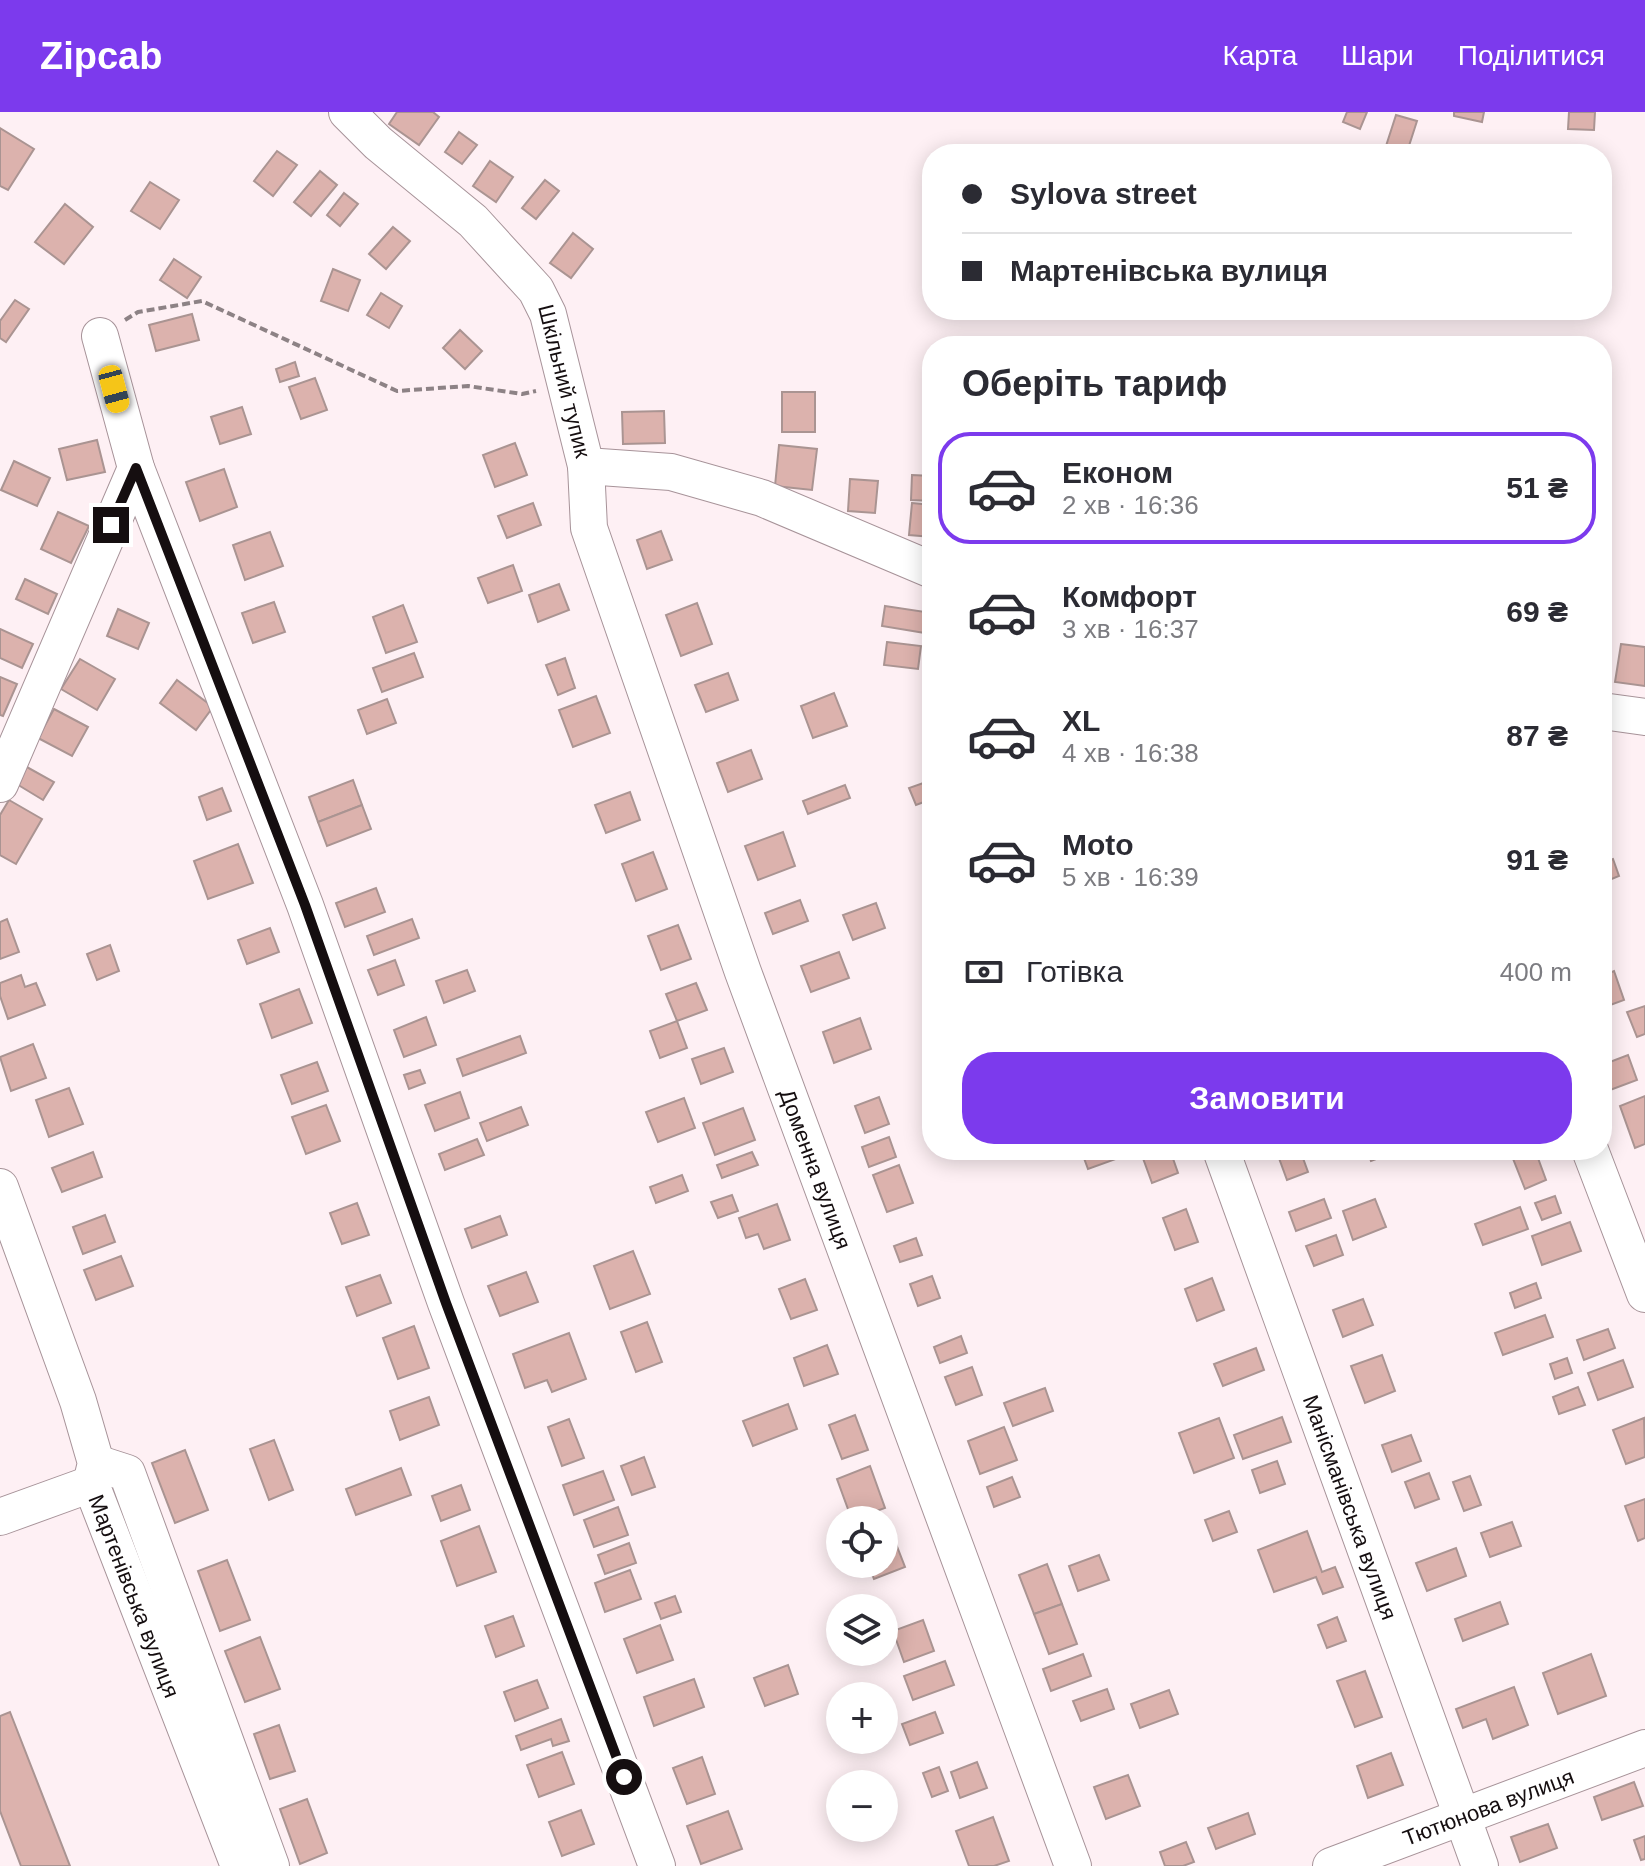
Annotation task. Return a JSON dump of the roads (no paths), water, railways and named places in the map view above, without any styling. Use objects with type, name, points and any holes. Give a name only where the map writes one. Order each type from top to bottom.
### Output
[{"type":"street","name":"Шкільний тупик","points":[[347,112],[378,143],[473,221],[536,290],[548,314],[586,466],[671,472],[762,498],[922,566]]},
{"type":"street","points":[[100,336],[136,468],[305,905],[446,1303],[657,1866]]},
{"type":"street","name":"Доменна вулиця","points":[[586,466],[589,528],[717,898],[1073,1866]]},
{"type":"street","points":[[0,784],[136,468]]},
{"type":"street","points":[[1612,712],[1645,717]]},
{"type":"street","name":"Манісманівська вулиця","points":[[1225,1160],[1480,1866]]},
{"type":"street","points":[[1594,1160],[1645,1294]]},
{"type":"street","name":"Мартенівська вулиця","points":[[0,1187],[78,1401],[93,1473],[239,1866]]},
{"type":"street","points":[[0,1517],[93,1473],[127,1473],[271,1866]]},
{"type":"street","name":"Тютюнова вулиця","points":[[1331,1866],[1645,1748]]}]
